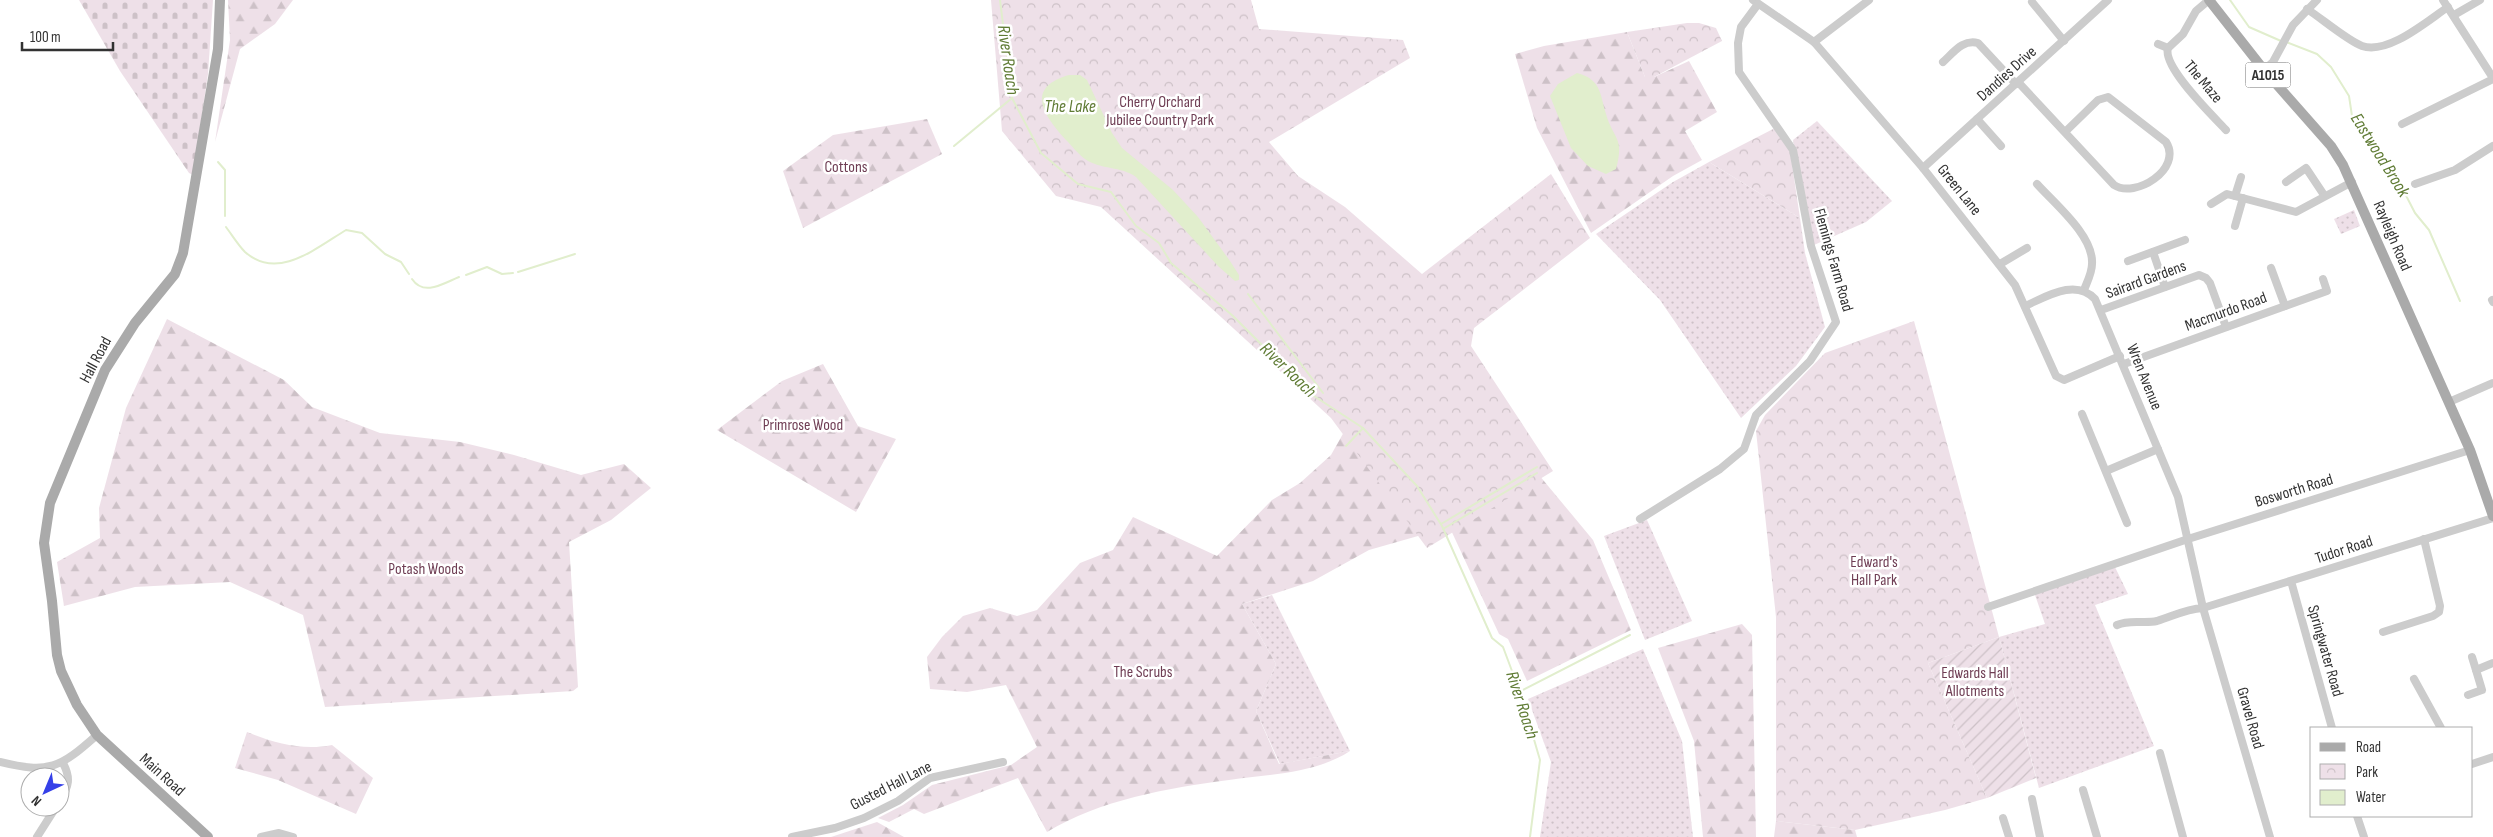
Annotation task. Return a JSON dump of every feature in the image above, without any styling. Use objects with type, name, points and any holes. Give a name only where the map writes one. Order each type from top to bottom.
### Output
[{"type":"main road","name":"Hall Road","points":[[97,735],[68,688],[57,655],[44,543],[46,522],[62,471],[105,370],[135,323],[174,274],[183,254],[218,49],[220,0]]},
{"type":"main road","name":"Rayleigh Road","points":[[2209,0],[2264,70],[2331,146],[2352,182],[2470,450],[2493,517]]},
{"type":"main road","name":"Main Road","points":[[97,735],[208,837]]},
{"type":"street","points":[[1814,42],[1868,0]]},
{"type":"street","name":"Dandies Drive","points":[[1924,168],[2108,0]]},
{"type":"street","name":"The Maze","points":[[2209,0],[2196,11],[2183,34],[2168,48],[2167,55],[2170,64],[2195,97],[2226,130]]},
{"type":"street","points":[[2264,70],[2273,62],[2285,39],[2307,9],[2317,0]]},
{"type":"street","points":[[2454,15],[2480,0]]},
{"type":"street","name":"Green Lane","points":[[1756,2],[1814,42],[1924,168],[2000,264],[2015,286],[2058,378],[2068,379],[2120,356]]},
{"type":"street","name":"Flemings Farm Road","points":[[1640,520],[1720,469],[1744,449],[1756,415],[1810,361],[1836,322],[1811,246],[1793,150],[1739,72],[1738,42],[1741,27],[1756,2]]},
{"type":"street","points":[[2032,2],[2064,40]]},
{"type":"street","points":[[2307,9],[2362,46],[2378,48],[2396,41],[2446,3],[2493,78],[2402,124]]},
{"type":"street","points":[[1943,62],[1964,43],[1971,41],[1978,43],[2114,185],[2124,190],[2133,189],[2158,176],[2169,163],[2170,151],[2166,142],[2108,97],[2098,100],[2065,132]]},
{"type":"street","name":"The Maze","points":[[2158,44],[2168,48]]},
{"type":"street","points":[[1977,120],[2001,146]]},
{"type":"street","points":[[2415,184],[2455,170],[2493,146]]},
{"type":"street","points":[[2286,182],[2306,168],[2324,195]]},
{"type":"street","points":[[2236,226],[2240,177]]},
{"type":"street","points":[[2211,204],[2225,194],[2296,212],[2324,195],[2352,182]]},
{"type":"street","points":[[2024,306],[2064,290],[2084,290],[2092,265],[2090,246],[2083,235],[2037,184]]},
{"type":"street","points":[[2128,261],[2185,240]]},
{"type":"street","points":[[2000,264],[2027,248]]},
{"type":"street","points":[[2153,252],[2165,287]]},
{"type":"street","points":[[2271,268],[2285,306]]},
{"type":"street","name":"Sairard Gardens","points":[[2101,310],[2196,276],[2203,276],[2210,284],[2226,327]]},
{"type":"street","name":"Macmurdo Road","points":[[2124,364],[2327,291],[2323,279]]},
{"type":"street","name":"Wren Avenue","points":[[2084,290],[2095,299],[2101,310],[2124,364],[2181,506],[2188,539]]},
{"type":"street","points":[[2449,402],[2493,384]]},
{"type":"street","points":[[2082,414],[2127,523]]},
{"type":"street","points":[[2106,471],[2158,449]]},
{"type":"street","name":"Bosworth Road","points":[[1988,607],[2188,539],[2470,450]]},
{"type":"street","name":"Tudor Road","points":[[2117,625],[2157,621],[2177,612],[2203,608],[2493,517]]},
{"type":"street","name":"Gravel Road","points":[[2188,539],[2203,608],[2270,837]]},
{"type":"street","points":[[2383,632],[2433,616],[2439,612],[2440,606],[2424,539]]},
{"type":"street","name":"Springwater Road","points":[[2291,581],[2332,727]]},
{"type":"street","points":[[2468,695],[2482,690],[2472,657]]},
{"type":"street","points":[[2476,670],[2493,663]]},
{"type":"street","points":[[2414,679],[2440,727]]},
{"type":"street","points":[[0,762],[35,769],[62,763],[97,735]]},
{"type":"street","points":[[2160,753],[2184,837]]},
{"type":"street","points":[[2473,764],[2493,757]]},
{"type":"street","name":"Gusted Hall Lane","points":[[792,837],[835,828],[864,818],[898,802],[930,778],[1003,762]]},
{"type":"street","points":[[62,763],[65,767]]},
{"type":"street","points":[[2083,790],[2097,837]]},
{"type":"street","points":[[2032,799],[2040,837]]},
{"type":"street","points":[[37,837],[50,817]]},
{"type":"street","points":[[2357,817],[2364,837]]},
{"type":"street","points":[[2003,818],[2009,837]]},
{"type":"street","points":[[261,837],[279,833],[293,837]]},
{"type":"green space","points":[[79,0],[213,0],[208,74],[193,175],[189,173],[120,71]]},
{"type":"green space","points":[[228,0],[293,0],[275,24],[240,49],[215,142],[230,40]]},
{"type":"green space","name":"Cherry Orchard Jubilee Country Park","points":[[991,0],[1251,0],[1259,29],[1403,40],[1410,58],[1269,142],[1298,176],[1345,207],[1422,274],[1551,174],[1590,238],[1474,328],[1471,346],[1553,471],[1427,548],[1331,418],[1101,207],[1056,196],[1002,131]]},
{"type":"green space","points":[[1699,23],[1716,28],[1722,41],[1654,77],[1645,77],[1627,32]]},
{"type":"green space","points":[[1627,32],[1645,77],[1654,77],[1689,61],[1717,112],[1685,131],[1702,160],[1673,176],[1591,233],[1537,128],[1515,54],[1544,46]]},
{"type":"green space","name":"Cottons","points":[[927,119],[942,154],[803,228],[783,171],[833,135]]},
{"type":"green space","points":[[1817,121],[1892,201],[1866,222],[1814,245],[1793,140]]},
{"type":"green space","points":[[1775,128],[1790,151],[1800,218],[1709,162]]},
{"type":"green space","points":[[1709,162],[1800,218],[1805,253],[1825,327],[1796,366],[1741,418],[1660,300],[1596,234],[1673,182]]},
{"type":"green space","points":[[2354,210],[2360,226],[2341,234],[2334,219]]},
{"type":"green space","name":"Potash Woods","points":[[167,319],[284,380],[312,407],[380,433],[460,442],[514,455],[581,475],[624,464],[651,488],[611,520],[569,542],[578,687],[573,691],[325,707],[303,615],[230,582],[135,587],[64,606],[57,562],[100,538],[99,508],[126,408]]},
{"type":"green space","name":"Edward's Hall Park","points":[[1914,321],[1999,637],[1928,663],[1987,798],[1945,810],[1855,830],[1776,821],[1776,617],[1756,431],[1765,415],[1825,353]]},
{"type":"green space","name":"Primrose Wood","points":[[823,364],[858,426],[896,439],[856,512],[717,430],[782,381]]},
{"type":"green space","name":"The Scrubs","points":[[1349,423],[1439,530],[1369,550],[1313,581],[1242,604],[1276,664],[1256,711],[1279,764],[1350,751],[1336,759],[1307,769],[1182,787],[1135,797],[1089,812],[1047,832],[1018,778],[924,814],[914,809],[889,822],[878,818],[903,805],[932,785],[1011,765],[1037,747],[1006,685],[967,692],[930,689],[927,657],[942,637],[963,616],[990,608],[1017,616],[1037,610],[1080,563],[1113,550],[1133,517],[1217,556],[1272,500],[1300,483],[1331,455]]},
{"type":"green space","points":[[1539,475],[1593,540],[1631,630],[1527,681],[1508,639],[1499,634],[1450,528]]},
{"type":"green space","points":[[1647,520],[1692,621],[1645,640],[1604,536]]},
{"type":"green space","points":[[2114,565],[2128,594],[2095,605],[2154,746],[2039,788],[1999,637],[2045,624],[2034,592]]},
{"type":"green space","points":[[1272,595],[1350,751],[1280,764],[1256,711],[1276,664],[1242,604]]},
{"type":"green space","points":[[1742,624],[1752,635],[1756,837],[1703,837],[1694,741],[1658,648]]},
{"type":"green space","name":"Edwards Hall Allotments","points":[[1999,637],[2036,778],[1987,798],[1928,663]]},
{"type":"green space","points":[[1643,649],[1682,741],[1693,837],[1540,837],[1551,762],[1528,699]]},
{"type":"green space","points":[[247,732],[267,740],[288,745],[321,747],[332,745],[373,778],[356,814],[278,780],[235,768]]},
{"type":"green space","points":[[1776,821],[1855,830],[1857,837],[1774,837]]},
{"type":"green space","points":[[877,822],[904,837],[831,837]]},
{"type":"water","points":[[1577,73],[1591,79],[1598,88],[1609,122],[1619,144],[1616,169],[1606,174],[1588,166],[1571,148],[1550,96],[1558,84]]},
{"type":"water","name":"The Lake","points":[[1069,75],[1080,75],[1087,80],[1112,133],[1122,148],[1173,190],[1198,217],[1230,261],[1239,275],[1239,280],[1235,281],[1218,266],[1136,177],[1124,171],[1098,165],[1085,159],[1058,131],[1045,112],[1042,95],[1046,87]]},
{"type":"waterway","name":"River Roach","points":[[1000,0],[1012,98],[1041,153],[1078,184],[1111,192],[1136,226],[1159,243],[1171,263],[1233,316],[1311,394],[1363,428],[1417,486],[1442,526],[1492,638],[1503,647],[1521,695],[1540,760],[1530,837]]},
{"type":"waterway","name":"Eastwood Brook","points":[[2230,0],[2249,27],[2281,41]]},
{"type":"waterway","name":"Eastwood Brook","points":[[2286,42],[2317,54],[2331,67],[2349,96],[2352,116],[2397,178],[2415,213],[2429,230],[2460,301]]},
{"type":"waterway","points":[[954,146],[1012,98]]},
{"type":"waterway","points":[[218,162],[225,170],[225,216]]},
{"type":"waterway","points":[[226,227],[245,252],[258,260],[270,263],[284,263],[297,259],[346,230],[362,233],[385,254],[401,262],[409,274]]},
{"type":"waterway","points":[[518,272],[575,254]]},
{"type":"waterway","points":[[466,275],[487,267],[502,274],[513,273]]},
{"type":"waterway","points":[[412,279],[422,287],[428,288],[441,285],[459,277]]},
{"type":"waterway","points":[[1248,294],[1323,393]]},
{"type":"waterway","points":[[1346,446],[1363,428]]},
{"type":"waterway","points":[[1441,524],[1537,467]]},
{"type":"waterway","points":[[1443,529],[1537,473]]},
{"type":"waterway","points":[[1519,692],[1630,635]]}]
